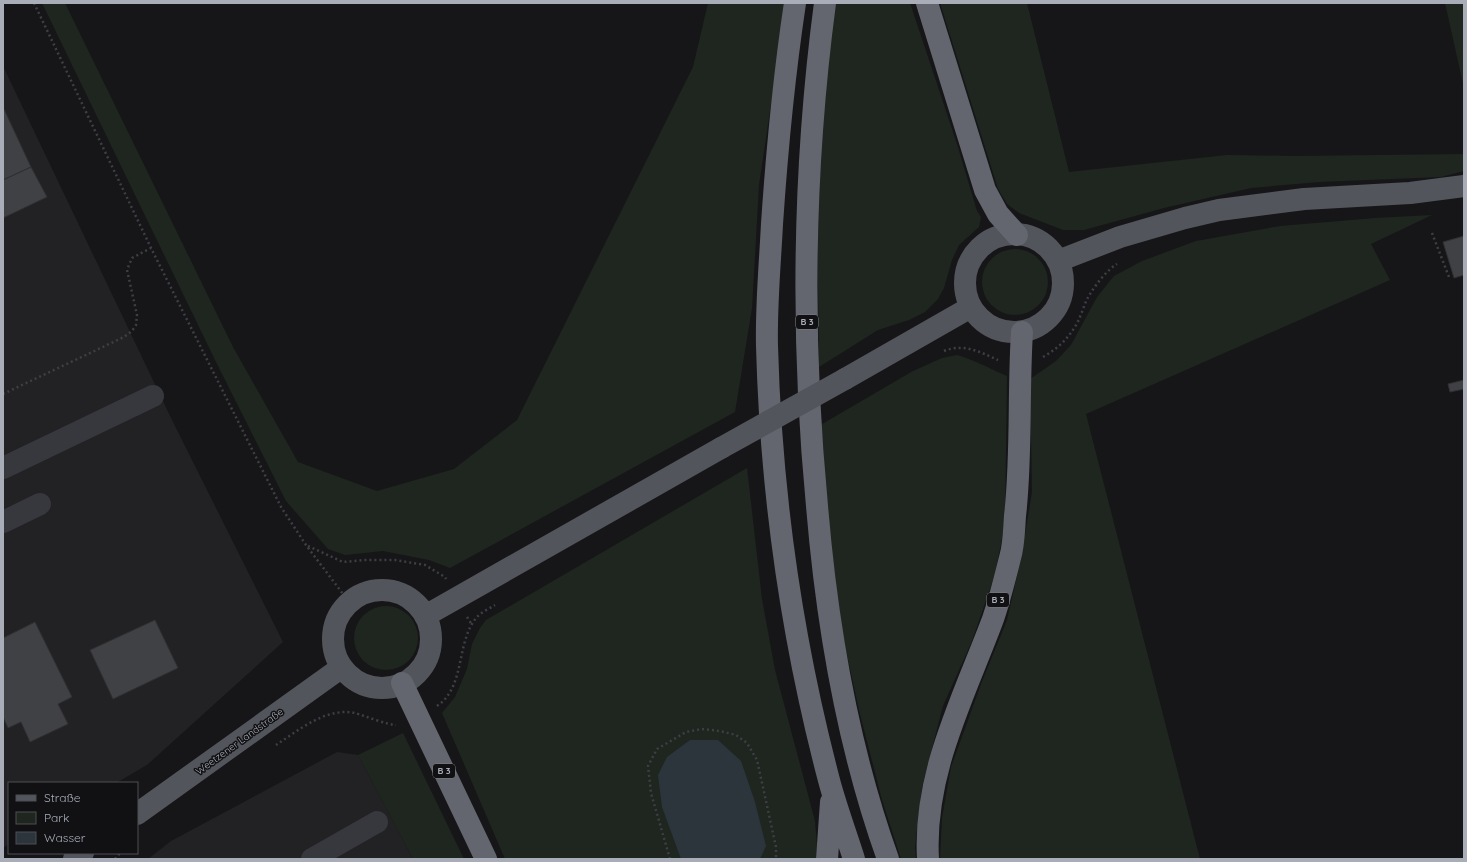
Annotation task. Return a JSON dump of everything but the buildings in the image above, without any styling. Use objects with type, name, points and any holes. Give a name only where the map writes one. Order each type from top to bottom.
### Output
[{"type":"highway","points":[[795,3],[775,179],[770,261],[767,343],[770,418],[777,500],[785,567],[798,641],[813,714],[831,786],[854,859]]},
{"type":"highway","name":"B 3","points":[[825,3],[814,113],[809,198],[807,286],[808,375],[813,464],[821,552],[832,640],[842,692],[865,786],[888,859]]},
{"type":"highway","points":[[927,3],[985,190],[998,214],[1017,235]]},
{"type":"highway","name":"B 3","points":[[928,859],[927,845],[932,791],[948,735],[993,617],[1011,556],[1018,488],[1022,332]]},
{"type":"highway","name":"B 3","points":[[402,683],[486,859]]},
{"type":"highway","points":[[827,859],[831,786]]},
{"type":"main road","points":[[1058,261],[1120,237],[1185,218],[1219,210],[1304,199],[1410,193],[1464,186]]},
{"type":"main road","points":[[1006,236],[1027,236],[1045,246],[1058,261],[1063,283],[1062,297],[1058,306],[1040,326],[1022,332],[998,330],[978,316],[971,307],[965,284],[967,273],[973,257],[985,245],[995,239],[1006,236]]},
{"type":"main road","points":[[425,616],[971,307]]},
{"type":"main road","points":[[372,590],[397,592],[408,597],[418,606],[425,616],[431,636],[427,658],[421,669],[413,677],[402,683],[392,687],[380,688],[358,682],[349,676],[336,657],[333,645],[333,633],[336,621],[342,610],[360,595],[372,590]]},
{"type":"main road","name":"Weetzener Landstraße","points":[[138,813],[342,667]]},
{"type":"street","points":[[3,468],[153,396]]},
{"type":"street","points":[[3,522],[40,504]]},
{"type":"street","points":[[312,859],[377,822]]},
{"type":"path","points":[[34,3],[151,248],[280,507],[306,545],[350,602]]},
{"type":"path","points":[[1432,233],[1448,277]]},
{"type":"path","points":[[3,394],[124,337],[132,331],[136,325],[137,315],[127,270],[132,258],[151,248]]},
{"type":"path","points":[[941,352],[952,348],[964,347],[1001,362],[1020,364],[1036,360],[1054,351],[1060,345],[1076,325],[1090,294],[1113,266],[1118,264]]},
{"type":"path","points":[[274,746],[319,717],[333,714],[353,713],[395,725],[439,705],[451,691],[460,667],[465,643],[472,625],[445,577],[424,565],[395,560],[343,562],[306,545]]},
{"type":"path","points":[[670,859],[651,793],[648,766],[657,749],[686,732],[702,729],[736,735],[747,743],[757,760],[776,847],[776,859]]},
{"type":"shaded area","points":[[3,66],[172,420],[283,642],[147,765],[118,782],[8,782],[8,845],[3,848]]},
{"type":"shaded area","points":[[337,752],[358,755],[413,859],[148,859],[171,841]]},
{"type":"green space","points":[[42,3],[65,3],[233,347],[298,462],[377,491],[454,469],[517,420],[693,67],[708,3],[786,3],[759,185],[752,308],[735,412],[450,568],[429,560],[383,551],[345,555],[328,549],[286,501],[216,362]]},
{"type":"green space","points":[[835,3],[910,3],[957,144],[977,211],[981,217],[979,227],[959,245],[952,260],[944,288],[938,299],[925,312],[909,320],[878,330],[819,367],[817,207],[823,97]]},
{"type":"green space","points":[[940,3],[1027,3],[1069,172],[1227,155],[1296,156],[1464,154],[1464,171],[1441,177],[1319,182],[1251,188],[1164,208],[1084,230],[1063,230],[1019,213],[1007,204],[998,189]]},
{"type":"green space","points":[[1445,3],[1464,3],[1464,88]]},
{"type":"green space","points":[[1432,215],[1371,244],[1390,280],[1086,414],[1200,859],[940,859],[942,818],[951,767],[981,684],[1007,620],[1021,559],[1032,492],[1030,379],[1056,361],[1071,345],[1097,297],[1114,276],[1142,261],[1196,241],[1280,226]]},
{"type":"green space","points":[[1015,249],[1027,252],[1038,259],[1045,270],[1048,282],[1045,294],[1038,305],[1027,312],[1015,315],[1003,312],[992,305],[985,294],[982,282],[985,270],[992,259],[1003,252]]},
{"type":"green space","points":[[957,355],[1007,376],[1005,523],[995,574],[972,641],[943,706],[922,787],[915,847],[916,859],[901,859],[882,800],[859,710],[841,627],[817,427],[913,371],[942,358]]},
{"type":"green space","points":[[747,468],[762,599],[775,670],[815,821],[817,846],[816,859],[505,859],[442,713],[455,697],[467,669],[472,644],[480,628],[486,620]]},
{"type":"green space","points":[[380,606],[392,606],[409,615],[416,626],[418,638],[416,650],[409,661],[392,670],[380,670],[368,665],[359,656],[354,644],[354,632],[359,620],[368,611]]},
{"type":"green space","points":[[403,733],[464,859],[413,859],[358,755]]},
{"type":"water","points":[[690,740],[718,740],[741,761],[755,802],[766,846],[760,859],[681,859],[662,807],[658,775],[667,757]]}]
